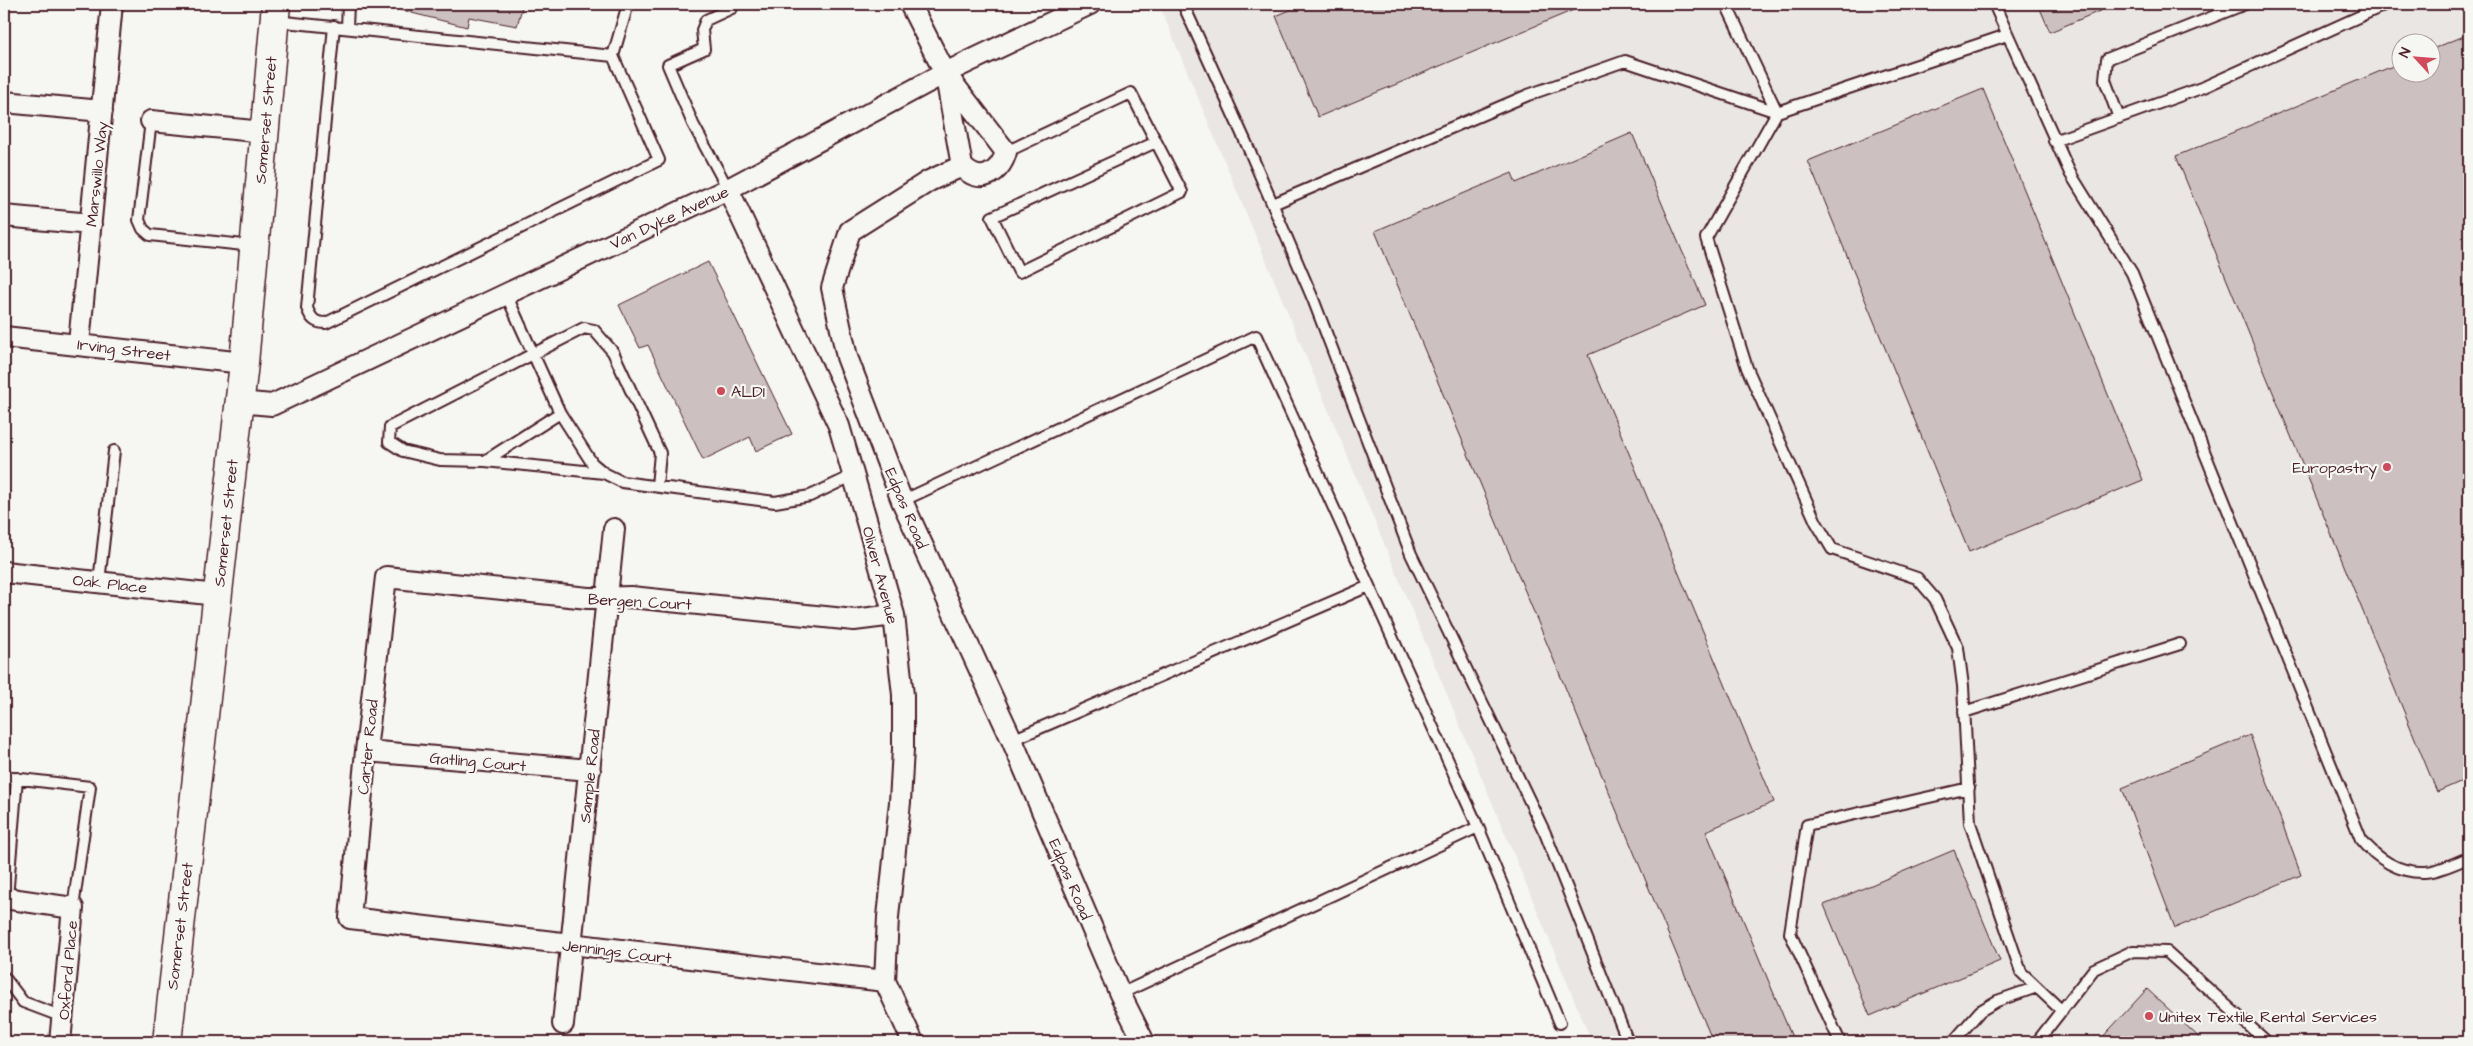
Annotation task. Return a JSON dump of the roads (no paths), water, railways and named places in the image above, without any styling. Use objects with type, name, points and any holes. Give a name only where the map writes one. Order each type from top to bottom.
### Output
[{"type":"main road","name":"Somerset Street","points":[[167,1042],[238,402],[244,363],[275,12]]},
{"type":"street","name":"Marswillo Way","points":[[79,343],[112,4]]},
{"type":"street","points":[[910,4],[945,72],[1006,152],[1001,164],[991,174],[983,177],[974,176],[962,166],[945,72]]},
{"type":"street","name":"Van Dyke Avenue","points":[[238,402],[272,405],[728,189],[945,72],[1090,4]]},
{"type":"street","points":[[4,102],[102,111]]},
{"type":"street","points":[[151,121],[264,132]]},
{"type":"street","name":"Edpas Road","points":[[962,166],[929,181],[850,231],[832,288],[847,357],[902,501],[1012,740],[1120,994],[1144,1042]]},
{"type":"street","name":"Oliver Avenue","points":[[728,189],[839,426],[894,615],[903,695],[903,749],[900,802],[888,917],[885,981],[913,1042]]},
{"type":"street","points":[[4,216],[91,224]]},
{"type":"street","name":"Irving Street","points":[[4,337],[79,343],[244,363]]},
{"type":"street","name":"Sample Road","points":[[563,1024],[614,529]]},
{"type":"street","name":"Oak Place","points":[[4,572],[217,595]]},
{"type":"street","name":"Bergen Court","points":[[386,577],[588,598],[631,597],[854,620],[894,615]]},
{"type":"street","name":"Carter Road","points":[[350,918],[366,751],[386,577]]},
{"type":"street","name":"Gatling Court","points":[[366,751],[590,770]]},
{"type":"street","name":"Oxford Place","points":[[5,898],[73,908],[60,1042]]},
{"type":"street","name":"Jennings Court","points":[[350,918],[571,946],[885,981]]},
{"type":"lane","points":[[346,28],[348,4]]},
{"type":"lane","points":[[334,26],[307,308],[310,316],[319,323],[326,323],[659,160],[613,56],[628,4]]},
{"type":"lane","points":[[728,189],[693,124],[668,65],[704,49],[702,30],[706,20],[732,8],[730,4]]},
{"type":"lane","points":[[1183,4],[1314,299],[1411,554],[1545,833],[1628,1042]]},
{"type":"lane","points":[[1726,4],[1777,112]]},
{"type":"lane","points":[[1994,4],[2070,173],[2132,273],[2361,839],[2373,854],[2389,864],[2408,870],[2426,872],[2469,858]]},
{"type":"lane","points":[[2119,118],[2105,80],[2107,59],[2245,4]]},
{"type":"lane","points":[[2054,141],[2204,87],[2387,4]]},
{"type":"lane","points":[[275,12],[346,28],[613,56]]},
{"type":"lane","points":[[1273,204],[1528,95],[1625,61],[1777,112],[2007,35]]},
{"type":"lane","points":[[1006,152],[1132,93],[1182,192],[1019,272],[992,217],[1156,142]]},
{"type":"lane","points":[[1777,112],[1706,238],[1747,368],[1816,522],[1832,549],[1917,578],[1935,599],[1958,648],[1964,712],[1970,823],[2021,972],[2062,1011]]},
{"type":"lane","points":[[151,121],[139,220],[143,229],[150,235],[254,246]]},
{"type":"lane","points":[[506,294],[560,413],[592,463],[604,473],[622,482],[774,502],[810,496],[854,474]]},
{"type":"lane","points":[[604,473],[485,461],[440,460],[403,451],[389,442],[390,427],[584,328],[594,330],[613,352],[660,453],[657,486]]},
{"type":"lane","points":[[902,501],[1256,336],[1478,828],[1560,1023]]},
{"type":"lane","points":[[485,461],[560,413]]},
{"type":"lane","points":[[99,582],[114,451]]},
{"type":"lane","points":[[1012,740],[1369,586]]},
{"type":"lane","points":[[1964,712],[2180,644]]},
{"type":"lane","points":[[4,777],[90,787],[73,908]]},
{"type":"lane","points":[[5,898],[18,778]]},
{"type":"lane","points":[[1840,1042],[1790,933],[1807,826],[1969,788]]},
{"type":"lane","points":[[1120,994],[1478,828]]},
{"type":"lane","points":[[2037,1042],[2094,970],[2133,951],[2168,952],[2267,1042]]},
{"type":"lane","points":[[4,977],[23,1002],[63,1017]]},
{"type":"lane","points":[[1953,1042],[1980,1011],[1998,1001],[2037,988]]},
{"type":"place","name":"ALDI","points":[[721,391]]},
{"type":"place","name":"Europastry","points":[[2387,467]]},
{"type":"place","name":"Unitex Textile Rental Services","points":[[2149,1016]]}]
